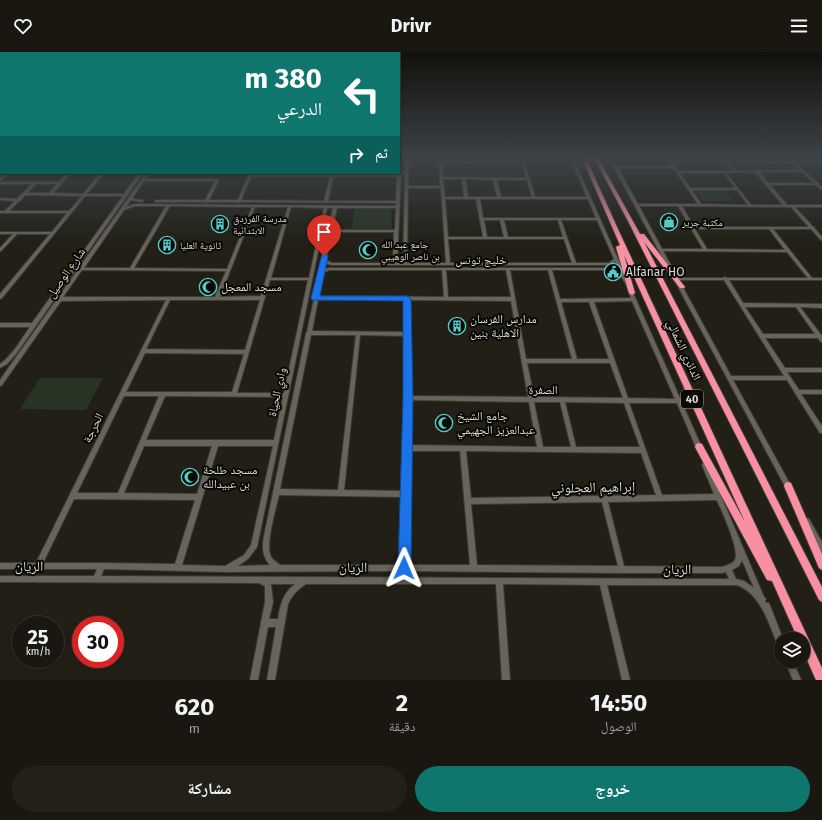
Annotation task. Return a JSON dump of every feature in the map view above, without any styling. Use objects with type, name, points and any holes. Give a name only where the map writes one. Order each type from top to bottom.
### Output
[{"type":"highway","name":"الدائري الشمالي","points":[[597,187],[614,227],[800,632]]},
{"type":"highway","name":"الدائري الشمالي","points":[[612,187],[630,218],[822,597]]},
{"type":"highway","points":[[630,218],[682,287]]},
{"type":"highway","points":[[614,227],[633,296]]},
{"type":"highway","points":[[699,447],[799,632]]},
{"type":"highway","points":[[788,486],[822,565]]},
{"type":"highway","name":"الدائري الشمالي","points":[[810,654],[822,680]]},
{"type":"street","points":[[6,212],[31,187]]},
{"type":"street","points":[[50,194],[56,187]]},
{"type":"street","points":[[0,297],[90,187]]},
{"type":"street","name":"شارع الوصيل","points":[[0,366],[11,357],[131,187]]},
{"type":"street","name":"شارع الوصيل","points":[[0,384],[138,187]]},
{"type":"street","points":[[206,202],[213,187]]},
{"type":"street","points":[[239,202],[245,187]]},
{"type":"street","name":"وادي الحياة","points":[[226,569],[246,557],[254,546],[329,187]]},
{"type":"street","points":[[395,264],[398,187]]},
{"type":"street","points":[[405,264],[407,188],[431,187]]},
{"type":"street","points":[[442,187],[448,263]]},
{"type":"street","points":[[465,187],[466,198]]},
{"type":"street","points":[[497,187],[499,198]]},
{"type":"street","points":[[531,187],[534,198]]},
{"type":"street","name":"الدائري الشمالي","points":[[584,187],[699,447],[718,497],[776,632]]},
{"type":"street","points":[[628,187],[822,549]]},
{"type":"street","points":[[736,187],[750,205]]},
{"type":"street","points":[[771,187],[786,206]]},
{"type":"street","points":[[690,189],[738,190]]},
{"type":"street","points":[[690,189],[700,205]]},
{"type":"street","points":[[821,189],[822,193]]},
{"type":"street","points":[[24,194],[125,195]]},
{"type":"street","points":[[131,197],[132,200],[169,205],[290,206],[397,202]]},
{"type":"street","points":[[443,198],[589,198]]},
{"type":"street","points":[[478,198],[485,238]]},
{"type":"street","points":[[0,199],[19,200]]},
{"type":"street","points":[[123,209],[135,205],[151,203],[206,202],[326,204],[335,207],[397,207]]},
{"type":"street","points":[[378,202],[378,207]]},
{"type":"street","points":[[637,204],[822,206]]},
{"type":"street","points":[[131,269],[169,205]]},
{"type":"street","points":[[678,205],[706,250]]},
{"type":"street","points":[[217,298],[254,206]]},
{"type":"street","points":[[234,394],[245,352],[290,206]]},
{"type":"street","points":[[792,206],[822,239]]},
{"type":"street","name":"وادي الحياة","points":[[279,569],[268,559],[265,550],[319,278],[335,207]]},
{"type":"street","points":[[0,212],[70,212]]},
{"type":"street","points":[[324,216],[333,216]]},
{"type":"street","points":[[482,219],[598,219]]},
{"type":"street","points":[[502,219],[506,238]]},
{"type":"street","points":[[560,219],[574,264]]},
{"type":"street","points":[[693,228],[813,228]]},
{"type":"street","points":[[770,228],[811,279]]},
{"type":"street","points":[[329,231],[396,231]]},
{"type":"street","points":[[0,233],[53,233]]},
{"type":"street","points":[[0,250],[16,233]]},
{"type":"street","points":[[446,238],[565,238]]},
{"type":"street","points":[[91,243],[99,243]]},
{"type":"street","points":[[396,249],[405,249]]},
{"type":"street","points":[[661,250],[788,251]]},
{"type":"street","name":"خليج تونس","points":[[324,256],[324,261],[331,264],[610,264],[616,259]]},
{"type":"street","points":[[590,264],[592,269]]},
{"type":"street","points":[[82,269],[228,270]]},
{"type":"street","name":"خليج تونس","points":[[319,278],[323,271],[329,269],[608,269],[622,274]]},
{"type":"street","points":[[444,269],[446,298]]},
{"type":"street","points":[[550,269],[575,361]]},
{"type":"street","points":[[508,270],[540,448]]},
{"type":"street","points":[[725,278],[822,431]]},
{"type":"street","points":[[268,279],[311,279]]},
{"type":"street","points":[[677,279],[822,279]]},
{"type":"street","points":[[559,301],[633,296]]},
{"type":"street","name":"الحرجة","points":[[38,566],[169,298]]},
{"type":"street","points":[[60,299],[262,298]]},
{"type":"street","points":[[315,298],[513,299]]},
{"type":"street","points":[[404,568],[408,398],[407,299]]},
{"type":"street","points":[[591,300],[660,498]]},
{"type":"street","points":[[743,305],[822,306]]},
{"type":"street","points":[[797,306],[820,338]]},
{"type":"street","points":[[0,325],[33,325]]},
{"type":"street","points":[[308,333],[408,334]]},
{"type":"street","points":[[340,492],[358,334]]},
{"type":"street","points":[[762,336],[820,338]]},
{"type":"street","points":[[143,351],[245,352]]},
{"type":"street","points":[[524,361],[612,361]]},
{"type":"street","points":[[784,370],[822,370]]},
{"type":"street","points":[[730,378],[789,378]]},
{"type":"street","points":[[798,392],[822,392]]},
{"type":"street","points":[[122,394],[286,395]]},
{"type":"street","points":[[120,496],[163,394]]},
{"type":"street","name":"الصفرة","points":[[408,398],[678,400]]},
{"type":"street","points":[[562,400],[574,449]]},
{"type":"street","points":[[143,442],[276,443]]},
{"type":"street","points":[[178,567],[216,443]]},
{"type":"street","points":[[407,448],[643,450]]},
{"type":"street","points":[[464,448],[474,569]]},
{"type":"street","points":[[277,492],[406,494]]},
{"type":"street","points":[[72,496],[199,497]]},
{"type":"street","name":"إبراهيم العجلوني","points":[[468,501],[718,497]]},
{"type":"street","points":[[604,499],[622,570]]},
{"type":"street","points":[[259,527],[269,526]]},
{"type":"street","points":[[734,582],[728,568],[738,564],[740,560],[737,541]]},
{"type":"street","name":"الريان","points":[[0,566],[178,567],[226,569],[404,568],[722,570],[728,568]]},
{"type":"street","points":[[96,580],[102,566]]},
{"type":"street","name":"الريان","points":[[0,579],[734,582],[745,584],[753,590],[766,608]]},
{"type":"street","points":[[254,680],[269,602],[268,584],[258,580]]},
{"type":"street","points":[[271,680],[284,604],[288,594],[294,587],[307,580]]},
{"type":"street","points":[[499,581],[506,680]]},
{"type":"street","points":[[603,582],[626,680]]},
{"type":"street","points":[[265,623],[280,622]]},
{"type":"street","points":[[792,668],[797,680]]},
{"type":"green space","points":[[695,191],[726,191],[733,201],[702,201]]},
{"type":"green space","points":[[355,209],[391,209],[392,229],[351,230]]},
{"type":"green space","points":[[40,378],[103,378],[86,410],[20,409]]},
{"type":"place","name":"مكتبة جرير","points":[[669,222]]},
{"type":"place","name":"مدرسة الفرزدق الابتدائية","points":[[220,224]]},
{"type":"place","name":"ثانوية العليا","points":[[167,245]]},
{"type":"place","name":"جامع عبد الله بن ناصر الوهيبي","points":[[368,250]]},
{"type":"place","name":"Alfanar HO","points":[[613,272]]},
{"type":"place","name":"مسجد المعجل","points":[[208,287]]},
{"type":"place","name":"مدارس الفرسان الاهلية بنين","points":[[457,326]]},
{"type":"place","name":"جامع الشيخ عبدالعزيز الجهيمي","points":[[444,423]]},
{"type":"place","name":"مسجد طلحة بن عبيدالله","points":[[190,477]]},
{"type":"route","points":[[324,256],[315,298],[407,299],[408,398],[404,568]]}]
